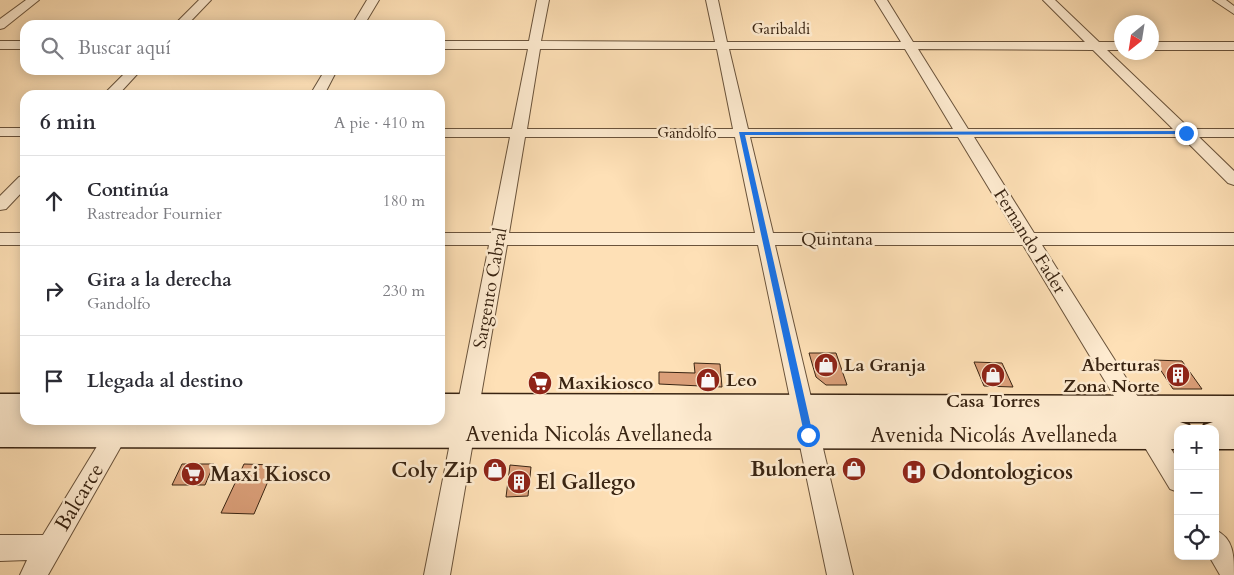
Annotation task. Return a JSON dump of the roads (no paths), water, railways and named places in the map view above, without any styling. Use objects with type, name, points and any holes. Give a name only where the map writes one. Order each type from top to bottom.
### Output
[{"type":"main road","points":[[0,407],[20,408]]},
{"type":"main road","name":"Avenida Nicolás Avellaneda","points":[[805,421],[1133,409],[1234,409]]},
{"type":"main road","name":"Avenida Nicolás Avellaneda","points":[[457,416],[805,421],[1164,435]]},
{"type":"main road","name":"Avenida Nicolás Avellaneda","points":[[0,433],[182,425]]},
{"type":"main road","points":[[1219,435],[1234,436]]},
{"type":"street","points":[[0,25],[33,0]]},
{"type":"street","points":[[185,20],[204,0]]},
{"type":"street","points":[[361,20],[373,0]]},
{"type":"street","name":"Sargento Cabral","points":[[437,575],[457,416],[499,239],[543,0]]},
{"type":"street","points":[[712,0],[840,575]]},
{"type":"street","name":"Fernando Fader","points":[[881,0],[1133,409],[1164,435],[1174,470]]},
{"type":"street","points":[[1050,0],[1234,180]]},
{"type":"street","points":[[1219,0],[1234,11]]},
{"type":"street","points":[[0,44],[20,44]]},
{"type":"street","name":"Garibaldi","points":[[445,45],[1114,46]]},
{"type":"street","points":[[1159,46],[1234,46]]},
{"type":"street","points":[[115,90],[130,75]]},
{"type":"street","points":[[320,90],[328,75]]},
{"type":"street","points":[[0,132],[20,132]]},
{"type":"street","name":"Gandolfo","points":[[445,133],[1234,133]]},
{"type":"street","points":[[0,205],[20,185]]},
{"type":"street","points":[[0,239],[20,239]]},
{"type":"street","name":"Quintana","points":[[445,239],[1234,239]]},
{"type":"street","name":"Balcarce","points":[[33,575],[121,427]]},
{"type":"street","points":[[0,548],[50,546]]},
{"type":"street","points":[[1219,549],[1234,573]]},
{"type":"place","name":"La Granja","points":[[826,365]]},
{"type":"place","name":"Casa Torres","points":[[993,375]]},
{"type":"place","name":"Aberturas Zona Norte","points":[[1178,375]]},
{"type":"place","name":"Leo","points":[[708,380]]},
{"type":"place","name":"Maxikiosco","points":[[540,383]]},
{"type":"place","name":"Bulonera","points":[[854,469]]},
{"type":"place","name":"Coly Zip","points":[[495,470]]},
{"type":"place","name":"Odontologicos","points":[[914,472]]},
{"type":"place","name":"Maxi Kiosco","points":[[193,474]]},
{"type":"place","name":"El Gallego","points":[[519,482]]}]
